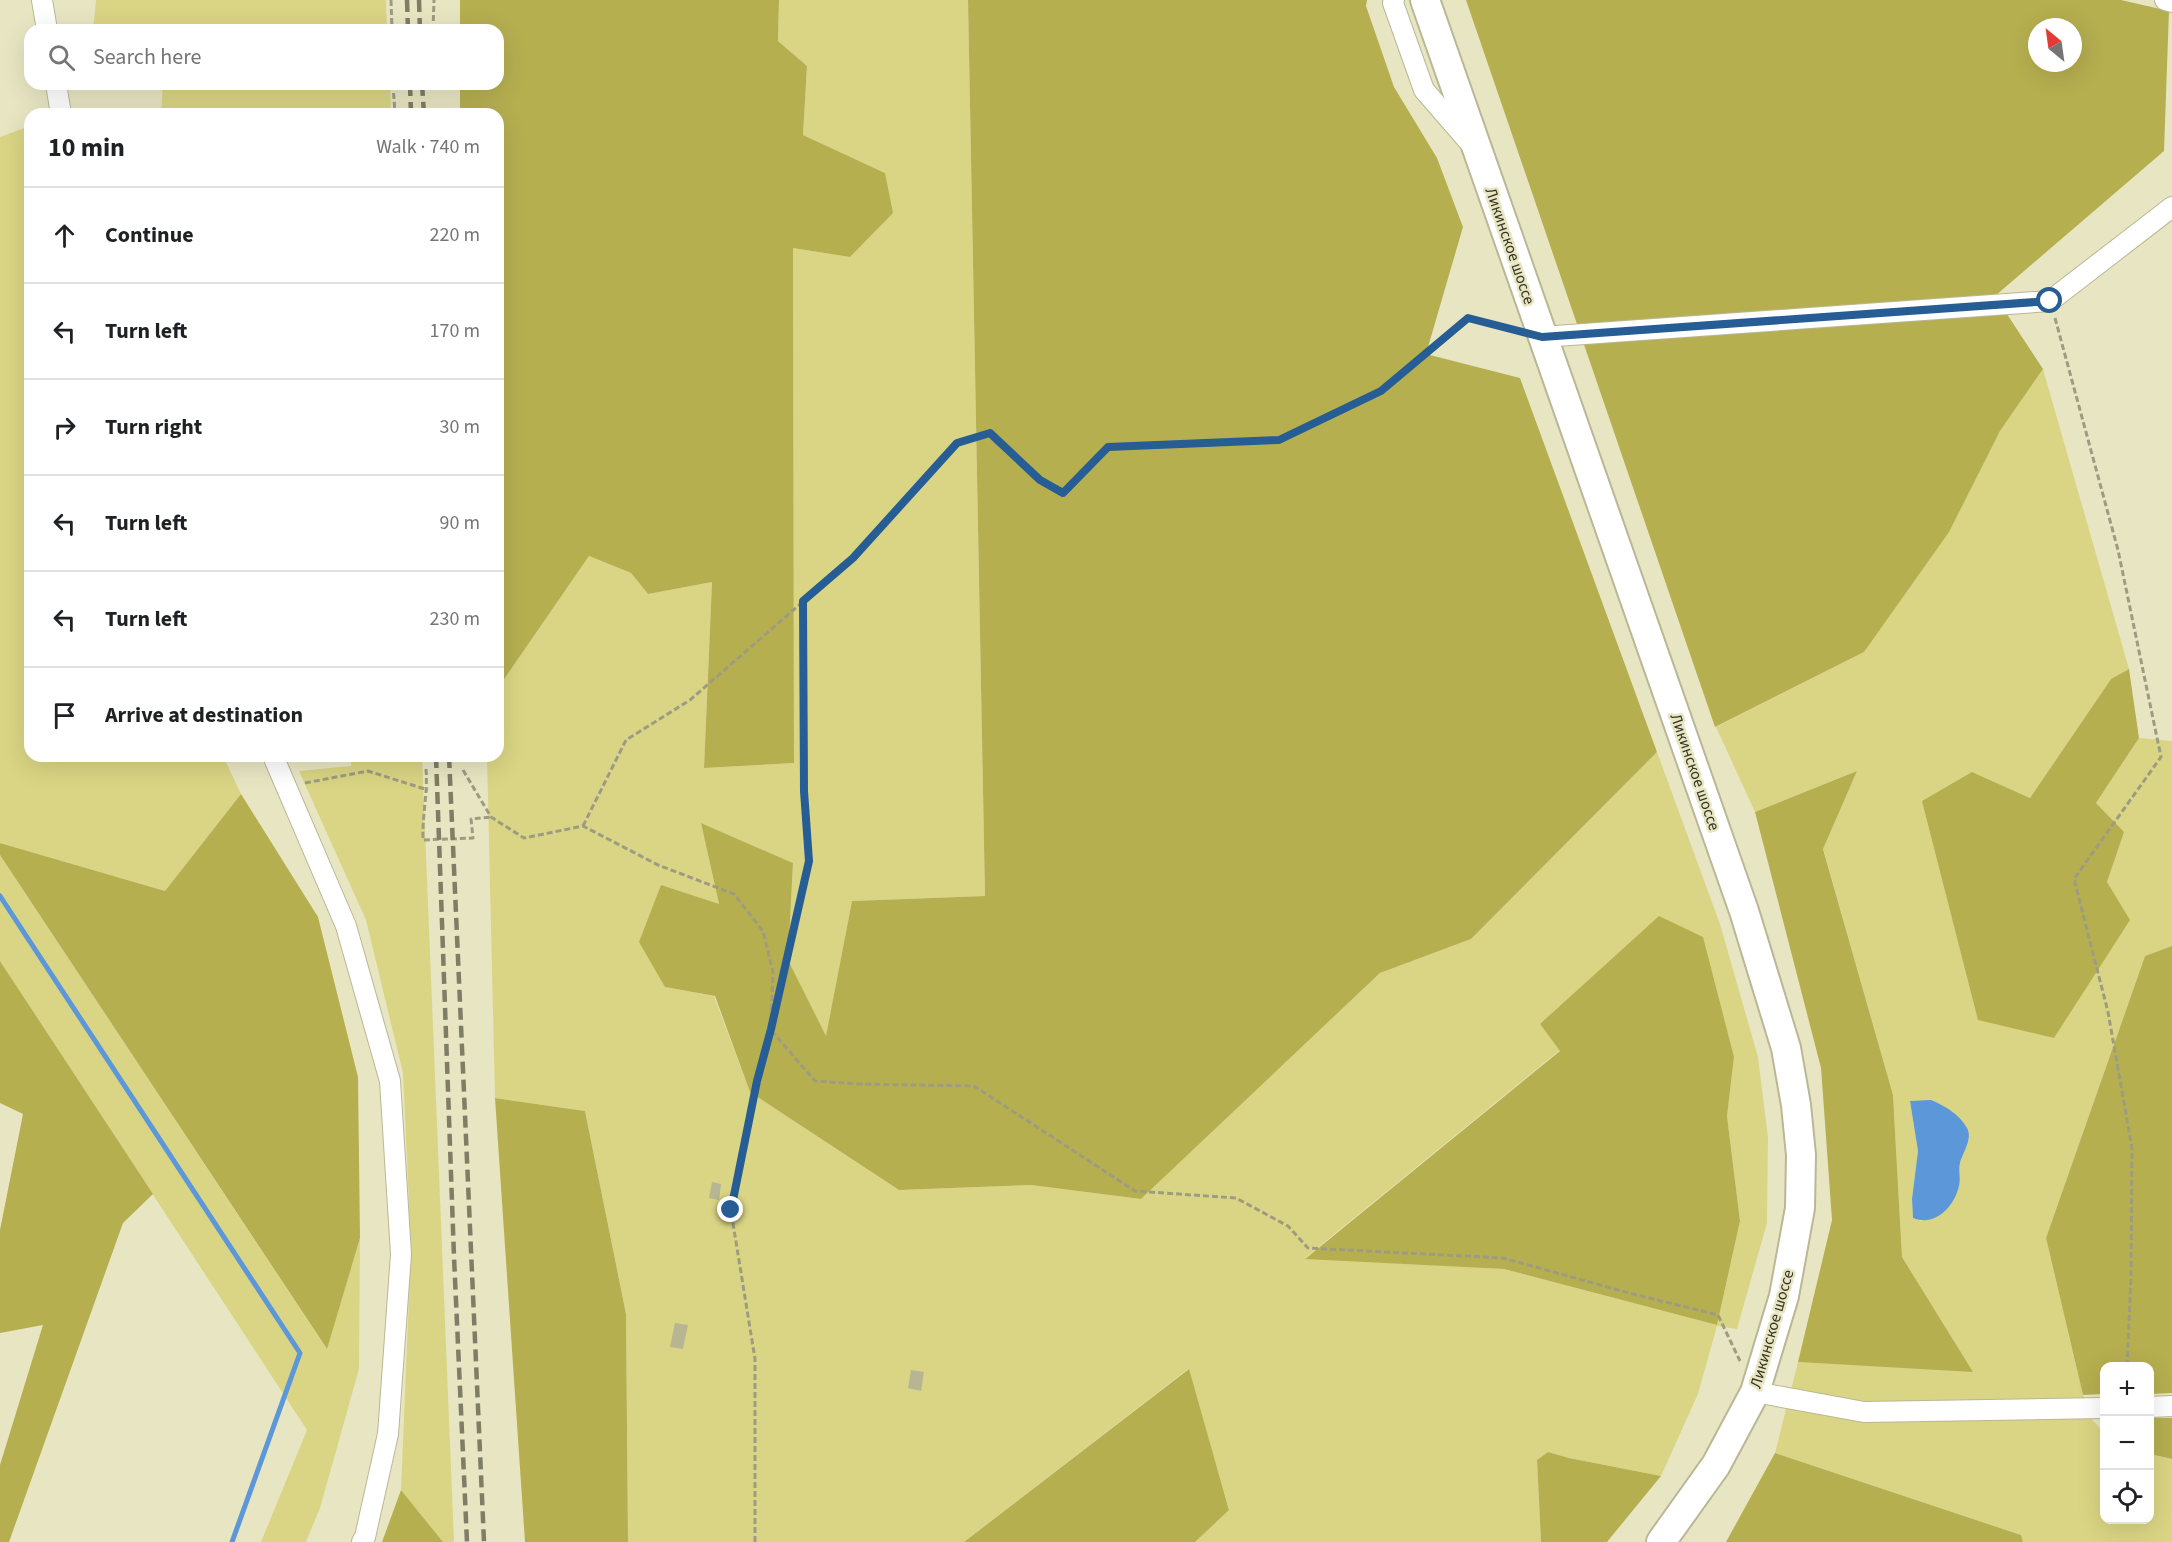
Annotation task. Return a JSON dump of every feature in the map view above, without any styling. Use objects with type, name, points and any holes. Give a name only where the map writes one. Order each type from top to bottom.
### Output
[{"type":"highway","name":"Ликинское шоссе","points":[[1425,0],[1744,911],[1786,1048],[1797,1115],[1801,1155],[1800,1208],[1784,1296],[1755,1392],[1716,1465],[1661,1542]]},
{"type":"street","points":[[42,0],[46,24]]},
{"type":"street","points":[[1394,0],[1424,90],[1477,152]]},
{"type":"street","points":[[2165,0],[2172,2]]},
{"type":"street","points":[[57,90],[60,108]]},
{"type":"street","points":[[1542,337],[2050,301],[2172,207]]},
{"type":"street","points":[[276,762],[346,926],[390,1081],[401,1254],[388,1434],[362,1542]]},
{"type":"street","points":[[1755,1392],[1864,1412],[2100,1408]]},
{"type":"street","points":[[2154,1407],[2172,1407]]},
{"type":"path","points":[[391,0],[392,24]]},
{"type":"path","points":[[433,24],[434,0]]},
{"type":"path","points":[[393,90],[395,108]]},
{"type":"path","points":[[2050,301],[2118,550],[2161,757],[2074,879],[2108,1012],[2132,1148],[2131,1277],[2127,1362]]},
{"type":"path","points":[[583,826],[626,740],[690,700],[853,558],[957,443],[990,433],[1040,480],[1063,493],[1108,447],[1279,440],[1381,391],[1468,318],[1542,337]]},
{"type":"path","points":[[755,1542],[755,1359],[731,1210],[757,1081],[809,861],[804,791],[803,601]]},
{"type":"path","points":[[426,769],[428,790],[423,840],[473,838],[471,819],[491,817]]},
{"type":"path","points":[[463,770],[491,817],[524,838],[583,826],[658,865],[734,894],[763,931],[773,972],[771,1029],[815,1081],[974,1086],[1135,1191],[1236,1198],[1288,1226],[1308,1248],[1503,1258],[1718,1315],[1755,1392]]},
{"type":"path","points":[[287,787],[368,771],[428,790]]},
{"type":"shaded area","points":[[96,0],[386,0],[387,24],[94,24]]},
{"type":"shaded area","points":[[460,0],[779,0],[778,41],[807,66],[803,135],[885,173],[893,213],[850,257],[793,248],[794,763],[704,768],[712,582],[648,594],[631,573],[589,556],[504,679],[504,108],[460,108],[460,90],[504,90],[504,24],[460,24]]},
{"type":"shaded area","points":[[779,0],[968,0],[985,896],[852,901],[826,1037],[788,960],[793,863],[701,823],[719,904],[665,987],[714,996],[750,1092],[899,1190],[1031,1185],[1141,1199],[1380,973],[1471,939],[1657,752],[1720,924],[1758,1057],[1768,1138],[1767,1223],[1737,1329],[1717,1326],[1698,1394],[1661,1476],[1548,1452],[1537,1460],[1541,1542],[1195,1542],[1229,1509],[1188,1369],[964,1542],[628,1542],[626,1314],[585,1111],[495,1098],[487,762],[504,762],[504,679],[589,556],[631,573],[648,594],[712,582],[704,768],[794,763],[793,248],[850,257],[885,173],[803,135],[807,66],[778,41]],"holes":[[[1540,1024],[1734,1057],[1727,1116],[1740,1221],[1717,1325],[1504,1269],[1305,1258],[1560,1050]]]},
{"type":"shaded area","points":[[968,0],[1367,0],[1366,6],[1394,87],[1437,158],[1463,227],[1426,354],[1520,378],[1657,752],[1471,939],[1380,973],[1141,1199],[1031,1185],[899,1190],[750,1092],[715,996],[665,987],[639,942],[661,885],[719,904],[701,823],[793,863],[788,960],[826,1036],[852,901],[985,896]]},
{"type":"shaded area","points":[[1466,0],[2121,0],[2169,11],[2164,151],[1995,296],[2043,369],[2000,431],[1949,532],[1864,652],[1715,727]]},
{"type":"shaded area","points":[[163,90],[390,90],[391,108],[161,108]]},
{"type":"shaded area","points":[[24,128],[24,762],[226,762],[241,794],[165,891],[0,843],[0,137]]},
{"type":"shaded area","points":[[2043,369],[2129,669],[2111,679],[2030,798],[1972,772],[2107,882],[2123,832],[2096,803],[2139,738],[2172,741],[2172,946],[2145,956],[2046,1238],[2083,1395],[2090,1417],[2100,1428],[2100,1524],[2154,1524],[2154,1455],[2172,1459],[2172,1542],[2023,1542],[2021,1535],[1775,1453],[1798,1362],[1972,1371],[1902,1257],[1893,1095],[1823,848],[1857,771],[1755,812],[1716,727],[1864,652],[2000,431]],"holes":[[[1910,1101],[1969,1138],[1959,1165],[1959,1185],[1921,1221],[1913,1217],[1912,1199],[1918,1151]]]},
{"type":"shaded area","points":[[2129,669],[2139,738],[2096,803],[2124,832],[2107,882],[2130,920],[2054,1038],[1978,1020],[1922,801],[1972,772],[2030,798],[2111,679]]},
{"type":"shaded area","points":[[351,762],[422,762],[454,1542],[443,1542],[401,1490],[411,1248],[403,1073],[366,920],[299,771],[351,766]]},
{"type":"shaded area","points":[[1857,771],[1823,849],[1893,1095],[1902,1257],[1973,1372],[1798,1362],[1832,1220],[1821,1068],[1755,812]]},
{"type":"shaded area","points":[[241,794],[318,917],[358,1077],[360,1238],[327,1349],[0,855],[0,843],[165,891]]},
{"type":"shaded area","points":[[0,855],[326,1348],[360,1238],[359,1369],[320,1508],[306,1542],[261,1542],[307,1430],[0,961]]},
{"type":"shaded area","points":[[1659,916],[1703,937],[1734,1057],[1727,1116],[1740,1221],[1717,1325],[1504,1269],[1305,1259],[1560,1051],[1540,1024]]},
{"type":"shaded area","points":[[2172,946],[2172,1393],[2154,1394],[2154,1362],[2100,1362],[2100,1394],[2083,1395],[2046,1238],[2145,956]]},
{"type":"shaded area","points":[[0,961],[153,1194],[123,1223],[9,1542],[0,1542],[0,1465],[43,1325],[0,1333],[0,1230],[23,1114],[0,1103]]},
{"type":"shaded area","points":[[495,1098],[585,1111],[626,1314],[628,1542],[525,1542]]},
{"type":"shaded area","points":[[1189,1369],[1229,1510],[1195,1542],[964,1542]]},
{"type":"shaded area","points":[[2154,1418],[2172,1418],[2172,1459],[2154,1455]]},
{"type":"shaded area","points":[[1548,1452],[1661,1476],[1607,1542],[1541,1542],[1537,1460]]},
{"type":"shaded area","points":[[1775,1453],[2021,1535],[2023,1542],[1726,1542]]},
{"type":"shaded area","points":[[401,1490],[443,1542],[382,1542]]},
{"type":"water","points":[[1931,1100],[1956,1115],[1967,1128],[1969,1137],[1959,1166],[1959,1186],[1953,1201],[1936,1217],[1921,1220],[1913,1218],[1912,1199],[1918,1151],[1910,1101]]},
{"type":"building","points":[[712,1182],[721,1184],[719,1200],[709,1198]]},
{"type":"building","points":[[675,1323],[688,1325],[683,1349],[670,1347]]},
{"type":"building","points":[[911,1370],[924,1372],[921,1391],[908,1388]]},
{"type":"waterway","points":[[0,896],[300,1353],[232,1542]]},
{"type":"railway","points":[[407,0],[408,24]]},
{"type":"railway","points":[[419,0],[420,24]]},
{"type":"railway","points":[[410,90],[411,108]]},
{"type":"railway","points":[[422,90],[424,108]]},
{"type":"railway","points":[[436,762],[467,1542]]},
{"type":"railway","points":[[449,762],[484,1542]]},
{"type":"route","points":[[731,1210],[757,1081],[809,861],[804,791],[803,601],[853,558],[957,443],[990,433],[1040,480],[1063,493],[1108,447],[1279,440],[1381,391],[1468,318],[1542,337],[2050,301]]}]
